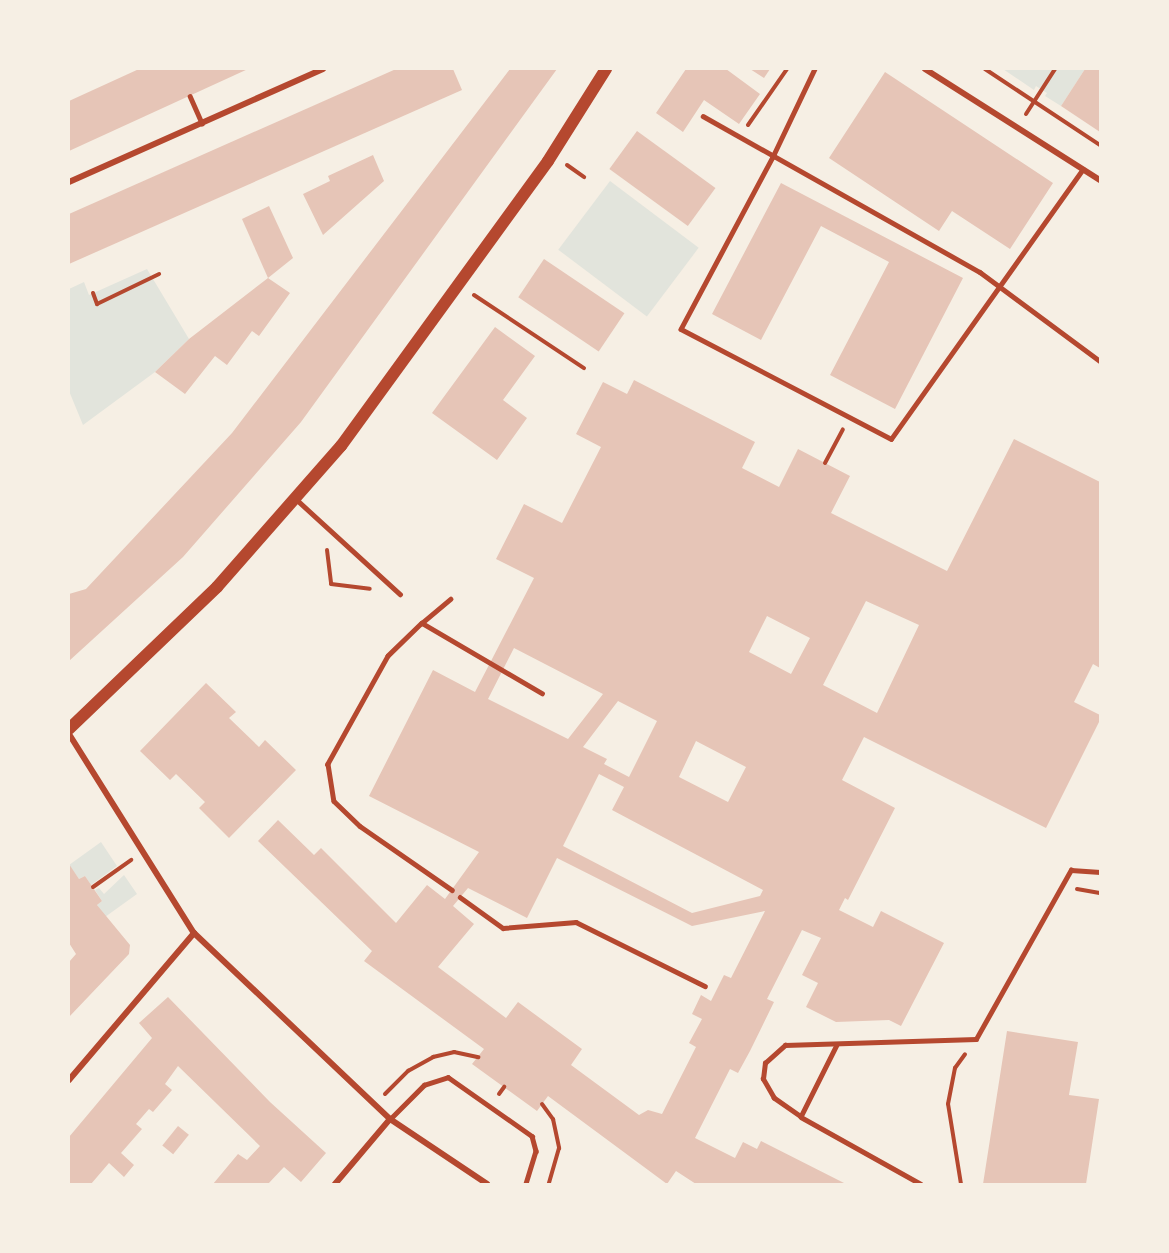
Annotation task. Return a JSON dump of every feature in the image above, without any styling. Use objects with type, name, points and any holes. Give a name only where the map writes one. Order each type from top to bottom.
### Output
[{"type":"main road","points":[[69,729],[217,587],[341,446],[548,161],[606,69]]},
{"type":"street","points":[[69,182],[324,69]]},
{"type":"street","points":[[925,69],[1100,180]]},
{"type":"street","points":[[69,734],[194,933],[390,1119],[487,1184]]},
{"type":"street","points":[[69,1080],[194,933]]},
{"type":"street","points":[[335,1184],[390,1119]]},
{"type":"lane","points":[[815,69],[773,157],[681,329],[891,439],[1083,169]]},
{"type":"lane","points":[[190,96],[202,123]]},
{"type":"lane","points":[[703,116],[1001,286],[1100,361]]},
{"type":"lane","points":[[296,499],[400,594]]},
{"type":"lane","points":[[451,599],[388,656],[328,764],[334,801],[360,826],[452,890]]},
{"type":"lane","points":[[422,623],[542,693]]},
{"type":"lane","points":[[921,1184],[801,1117],[774,1098],[763,1079],[765,1063],[786,1046],[976,1039],[1071,870],[1100,872]]},
{"type":"lane","points":[[460,897],[503,928],[576,922],[705,986]]},
{"type":"lane","points":[[801,1117],[837,1045]]},
{"type":"lane","points":[[390,1119],[424,1086],[448,1077],[532,1136],[536,1151],[526,1184]]},
{"type":"path","points":[[739,138],[788,69]]},
{"type":"path","points":[[985,69],[1100,145]]},
{"type":"path","points":[[1017,127],[1055,69]]},
{"type":"path","points":[[93,293],[97,304],[159,274]]},
{"type":"path","points":[[459,285],[584,368]]},
{"type":"path","points":[[825,463],[848,418]]},
{"type":"path","points":[[327,541],[331,584],[400,594]]},
{"type":"path","points":[[93,887],[119,868]]},
{"type":"path","points":[[1063,887],[1100,893]]},
{"type":"path","points":[[961,1184],[948,1104],[955,1068],[976,1039]]},
{"type":"path","points":[[501,1092],[504,1087]]},
{"type":"path","points":[[542,1104],[553,1119],[559,1148],[549,1184]]},
{"type":"shaded area","points":[[1003,69],[1085,69],[1061,106],[1045,96],[1047,93],[1036,86],[1034,90]]},
{"type":"shaded area","points":[[610,181],[699,248],[647,316],[558,250]]},
{"type":"shaded area","points":[[147,269],[189,339],[155,372],[83,425],[69,391],[69,289],[84,282],[89,295]]},
{"type":"shaded area","points":[[101,842],[117,866],[91,885],[85,876],[79,879],[69,865]]},
{"type":"shaded area","points":[[124,875],[137,894],[105,917],[97,905],[102,901],[95,890],[99,888],[104,894]]},
{"type":"building","points":[[139,69],[248,69],[69,151],[69,101]]},
{"type":"building","points":[[396,69],[453,69],[462,90],[69,264],[69,214]]},
{"type":"building","points":[[510,69],[557,69],[301,422],[183,557],[69,661],[69,594],[86,589],[232,433]]},
{"type":"building","points":[[686,69],[726,69],[760,94],[739,124],[704,100],[683,132],[656,113]]},
{"type":"building","points":[[750,69],[770,69],[764,78]]},
{"type":"building","points":[[1085,69],[1100,69],[1100,132],[1061,106]]},
{"type":"building","points":[[885,72],[1053,183],[1010,249],[952,211],[939,231],[829,158]]},
{"type":"building","points":[[637,131],[715,188],[688,226],[609,169]]},
{"type":"building","points":[[373,155],[384,181],[323,235],[303,194],[330,181],[328,176]]},
{"type":"building","points":[[781,183],[963,278],[895,409],[830,375],[889,262],[821,226],[761,340],[712,314]]},
{"type":"building","points":[[269,206],[293,258],[268,278],[242,219]]},
{"type":"building","points":[[544,259],[624,313],[599,351],[518,297]]},
{"type":"building","points":[[268,278],[290,293],[259,336],[252,331],[227,365],[215,356],[185,394],[155,372],[189,339]]},
{"type":"building","points":[[495,327],[535,356],[503,400],[527,418],[497,460],[432,413]]},
{"type":"building","points":[[634,380],[755,442],[742,468],[779,487],[798,449],[850,476],[831,513],[947,571],[1014,439],[1100,482],[1100,668],[1093,664],[1074,702],[1100,715],[1100,720],[1046,828],[864,737],[842,780],[895,808],[848,900],[845,898],[839,910],[873,927],[881,911],[944,943],[901,1026],[889,1020],[836,1022],[806,1007],[818,983],[802,975],[821,938],[802,930],[767,999],[774,1002],[750,1051],[738,1073],[730,1069],[695,1138],[735,1158],[743,1142],[757,1149],[761,1141],[846,1184],[696,1184],[676,1171],[667,1184],[548,1096],[537,1111],[472,1064],[484,1049],[364,961],[372,951],[258,841],[278,820],[314,855],[321,848],[396,923],[427,885],[445,899],[479,852],[369,796],[433,670],[475,692],[534,578],[496,559],[524,504],[562,523],[601,447],[576,434],[603,382],[627,394]],"holes":[[[866,601],[919,625],[877,713],[823,685]],[[767,616],[810,638],[791,674],[749,652]],[[514,648],[603,694],[568,739],[488,699]],[[618,701],[657,721],[629,777],[604,764],[607,759],[583,747]],[[696,741],[746,767],[728,802],[679,777]],[[599,774],[624,787],[612,810],[763,890],[760,896],[692,913],[563,846]],[[557,858],[692,926],[765,911],[731,978],[724,975],[711,1001],[701,995],[692,1014],[702,1019],[689,1043],[696,1047],[662,1114],[648,1110],[639,1115],[571,1065],[582,1049],[518,1002],[506,1018],[438,967],[474,924],[453,906],[468,888],[527,918]]]},
{"type":"building","points":[[206,683],[236,712],[229,718],[259,747],[265,740],[296,770],[229,838],[199,808],[205,802],[176,774],[170,780],[140,751]]},
{"type":"building","points":[[69,864],[79,879],[85,876],[102,901],[97,905],[130,945],[129,954],[69,1017],[69,962],[76,954],[69,943]]},
{"type":"building","points":[[168,997],[270,1102],[326,1153],[301,1182],[284,1167],[268,1184],[213,1184],[238,1154],[247,1160],[260,1146],[178,1066],[165,1084],[172,1090],[153,1112],[149,1109],[136,1124],[142,1129],[121,1153],[134,1165],[124,1177],[109,1163],[91,1184],[69,1184],[69,1137],[152,1038],[139,1023]]},
{"type":"building","points":[[1007,1031],[1078,1042],[1069,1095],[1099,1099],[1086,1184],[983,1184]]},
{"type":"building","points":[[178,1126],[189,1135],[173,1154],[162,1145]]}]
